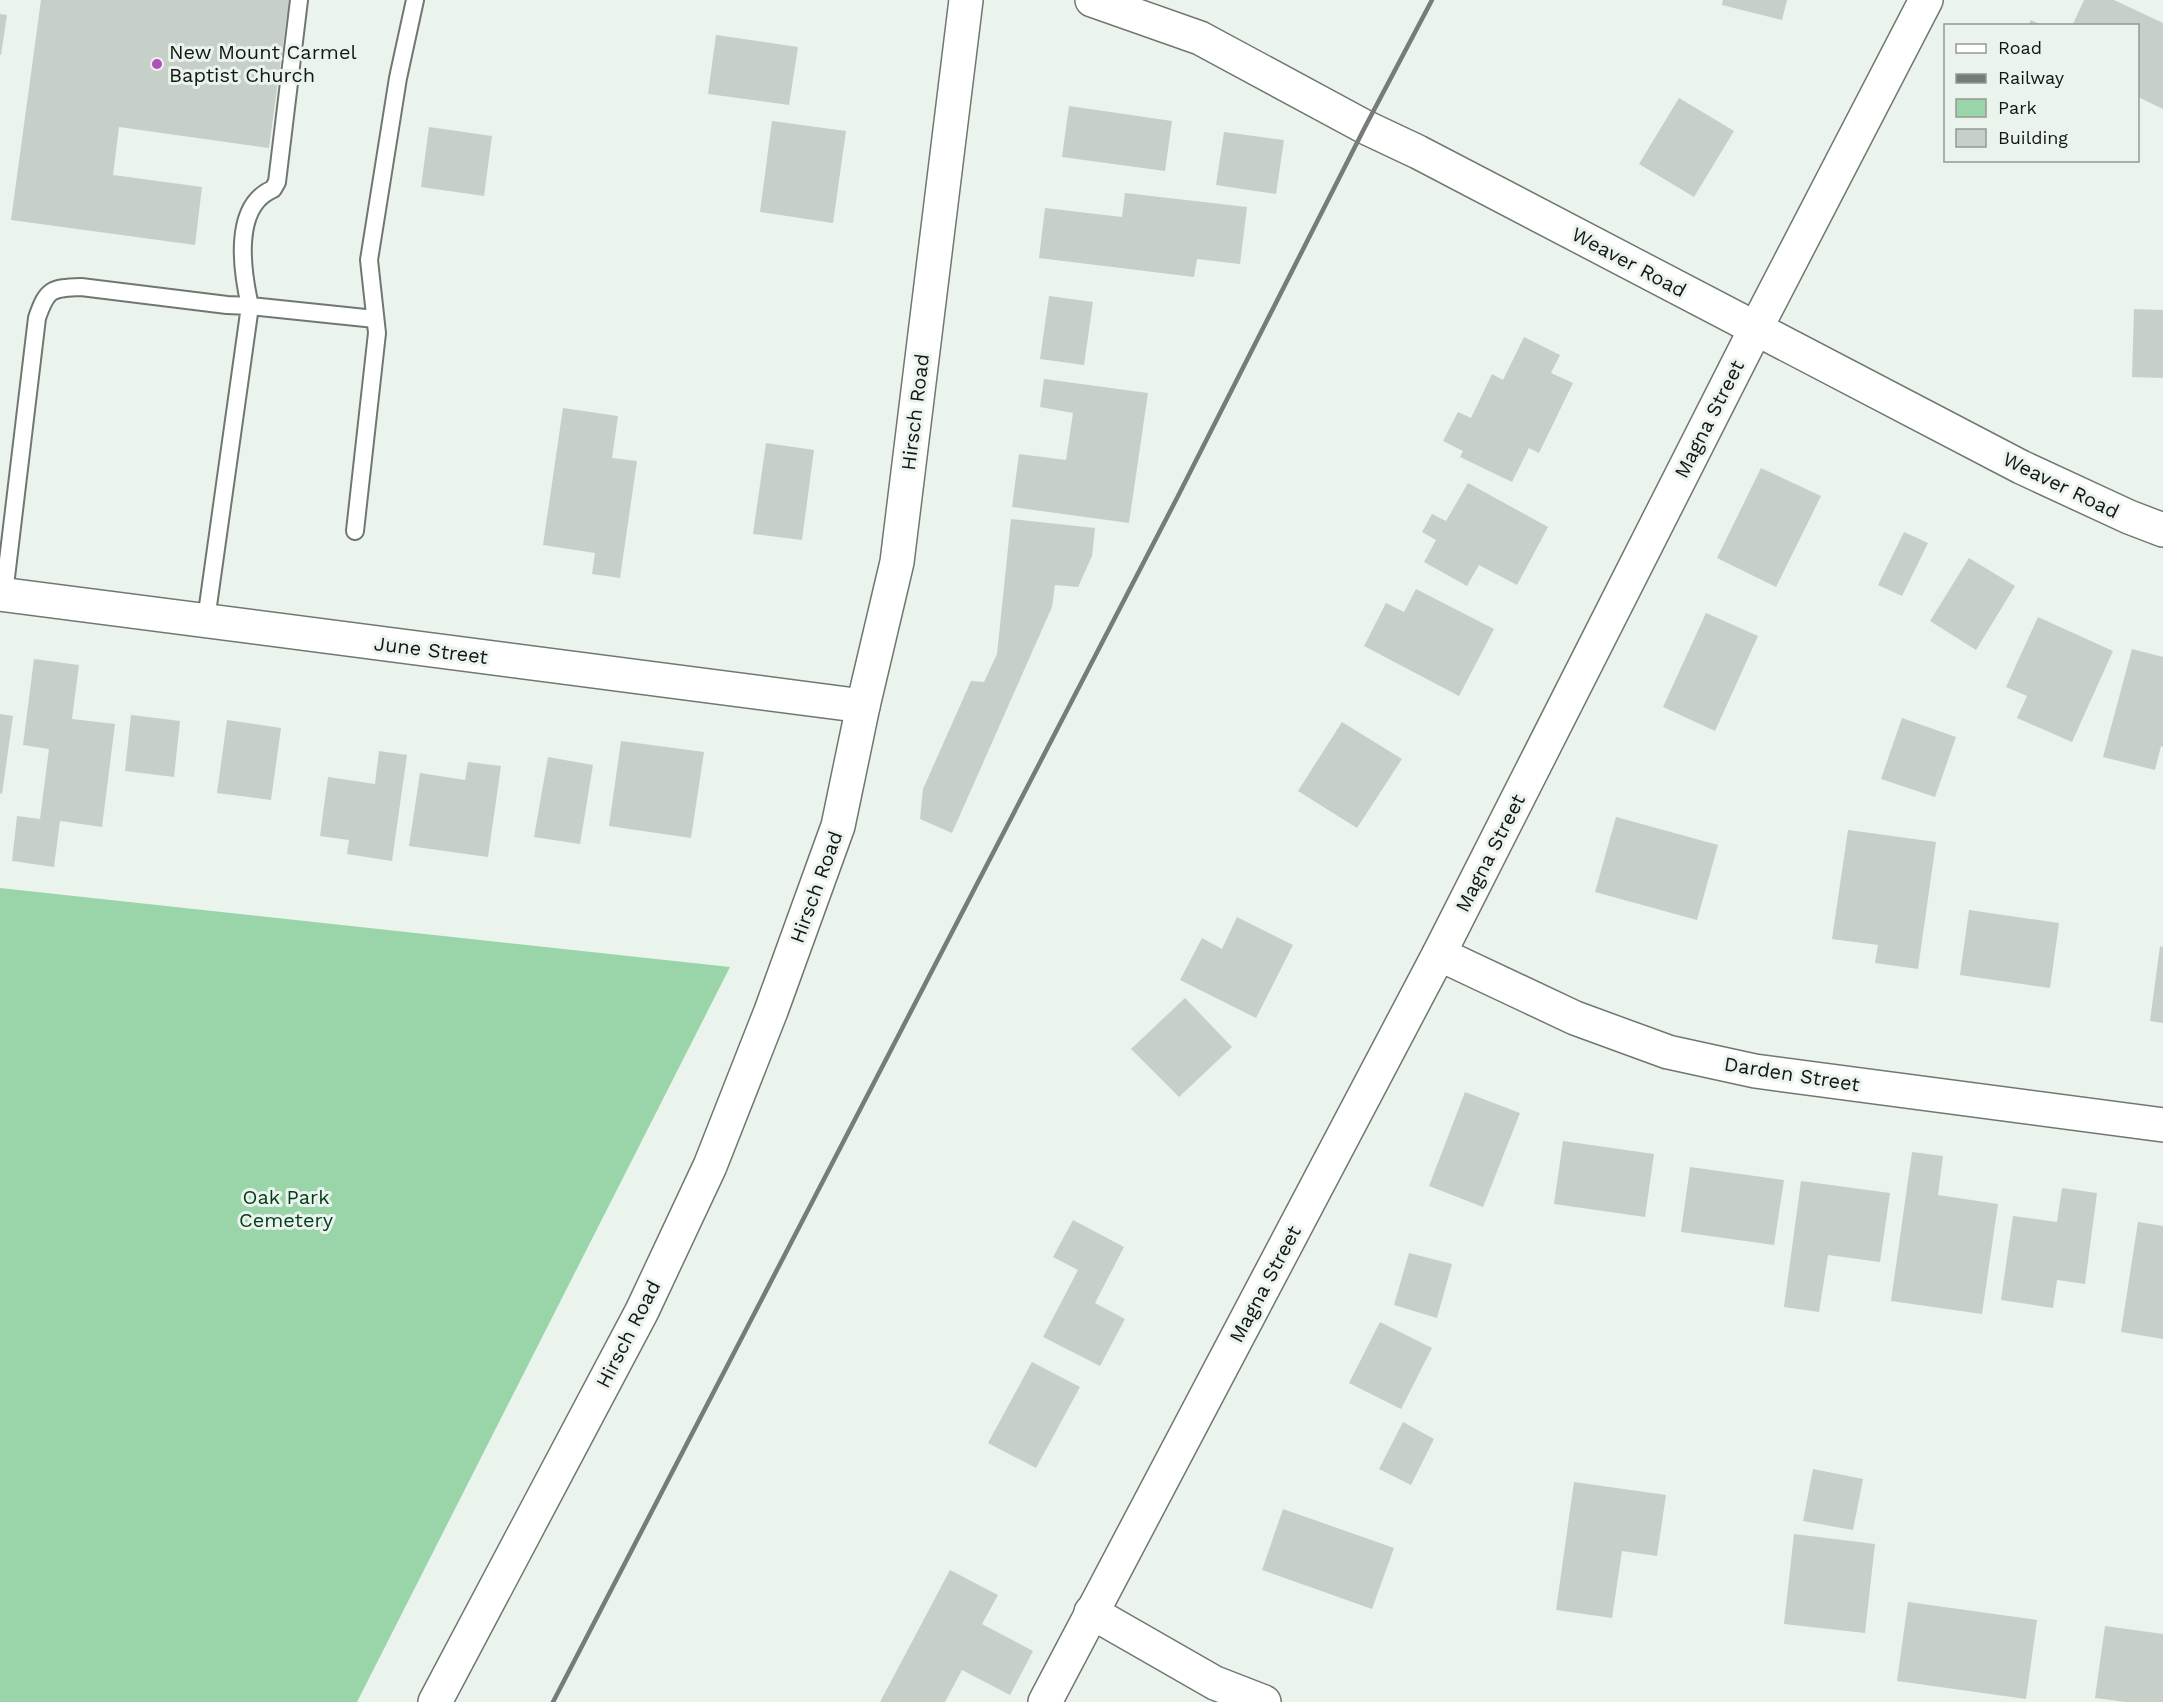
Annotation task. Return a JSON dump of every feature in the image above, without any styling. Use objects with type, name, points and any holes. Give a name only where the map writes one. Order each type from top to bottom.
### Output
[{"type":"street","name":"Hirsch Road","points":[[435,1702],[642,1311],[710,1166],[771,1011],[838,826],[897,562],[966,0]]},
{"type":"street","name":"Weaver Road","points":[[1092,0],[1200,38],[1365,127],[1418,152],[2021,467],[2128,517],[2163,530]]},
{"type":"street","name":"Magna Street","points":[[1045,1702],[1439,954],[1756,328],[1926,0]]},
{"type":"street","name":"June Street","points":[[2,594],[863,706]]},
{"type":"street","name":"Darden Street","points":[[1439,954],[1575,1018],[1668,1052],[1755,1071],[2163,1125]]},
{"type":"street","points":[[1091,1612],[1215,1683],[1264,1702]]},
{"type":"lane","points":[[206,620],[250,306],[243,272],[247,218],[254,202],[273,189],[277,182],[299,0]]},
{"type":"lane","points":[[355,531],[377,333],[369,260],[385,153],[415,0]]},
{"type":"lane","points":[[2,594],[37,318],[43,299],[57,288],[81,287],[227,305],[375,319]]},
{"type":"green space","name":"Oak Park Cemetery","points":[[0,888],[730,967],[357,1702],[0,1702]]},
{"type":"building","name":"New Mount Carmel Baptist Church","points":[[41,0],[289,0],[269,148],[119,127],[113,175],[202,187],[195,245],[11,220]]},
{"type":"building","points":[[1723,0],[1787,0],[1782,20],[1722,5]]},
{"type":"building","points":[[2084,0],[2114,0],[2163,23],[2163,109],[2139,97],[2139,24],[2073,24]]},
{"type":"building","points":[[0,14],[7,15],[1,55],[0,55]]},
{"type":"building","points":[[716,35],[798,47],[789,105],[708,94]]},
{"type":"building","points":[[1679,98],[1734,131],[1694,197],[1639,164]]},
{"type":"building","points":[[1069,106],[1172,121],[1165,171],[1062,157]]},
{"type":"building","points":[[772,121],[846,131],[833,223],[760,212]]},
{"type":"building","points":[[429,127],[492,136],[484,196],[421,187]]},
{"type":"building","points":[[1224,132],[1284,140],[1276,194],[1216,185]]},
{"type":"building","points":[[1125,193],[1247,207],[1240,264],[1197,259],[1194,277],[1039,258],[1045,208],[1122,217]]},
{"type":"building","points":[[1049,296],[1093,302],[1084,365],[1040,359]]},
{"type":"building","points":[[2134,309],[2163,310],[2163,378],[2132,377]]},
{"type":"building","points":[[1524,337],[1560,355],[1551,373],[1573,383],[1539,453],[1529,448],[1512,482],[1460,457],[1463,451],[1443,441],[1458,412],[1471,418],[1492,374],[1503,380]]},
{"type":"building","points":[[1044,379],[1148,393],[1129,523],[1012,507],[1019,454],[1066,460],[1073,413],[1040,407]]},
{"type":"building","points":[[563,408],[618,416],[612,458],[637,461],[620,578],[592,574],[595,553],[543,545]]},
{"type":"building","points":[[766,443],[814,450],[802,540],[753,534]]},
{"type":"building","points":[[1761,468],[1821,496],[1776,587],[1717,558]]},
{"type":"building","points":[[1468,483],[1548,527],[1517,585],[1479,565],[1467,586],[1424,562],[1436,540],[1422,532],[1432,514],[1446,521]]},
{"type":"building","points":[[1011,519],[1095,528],[1092,556],[1078,587],[1055,585],[1052,607],[952,833],[920,819],[923,789],[971,681],[984,682],[997,654]]},
{"type":"building","points":[[1904,532],[1928,543],[1902,596],[1878,585]]},
{"type":"building","points":[[1969,558],[2015,586],[1976,650],[1930,621]]},
{"type":"building","points":[[1416,589],[1494,629],[1459,696],[1364,646],[1386,603],[1404,612]]},
{"type":"building","points":[[1706,613],[1758,636],[1715,731],[1663,707]]},
{"type":"building","points":[[2038,617],[2113,651],[2072,742],[2017,718],[2027,696],[2006,687]]},
{"type":"building","points":[[2132,649],[2163,657],[2163,747],[2161,746],[2155,770],[2103,757]]},
{"type":"building","points":[[34,659],[79,665],[72,719],[115,724],[102,827],[60,821],[54,867],[12,861],[17,816],[40,819],[49,749],[23,745]]},
{"type":"building","points":[[0,714],[13,716],[2,794],[0,793]]},
{"type":"building","points":[[131,715],[180,721],[174,777],[125,771]]},
{"type":"building","points":[[1902,718],[1956,737],[1935,797],[1881,779]]},
{"type":"building","points":[[227,720],[281,728],[271,800],[217,793]]},
{"type":"building","points":[[1342,722],[1402,759],[1357,828],[1298,791]]},
{"type":"building","points":[[621,741],[704,752],[691,838],[609,826]]},
{"type":"building","points":[[379,751],[407,755],[392,861],[347,854],[349,840],[320,836],[328,777],[375,784]]},
{"type":"building","points":[[548,757],[593,765],[580,844],[534,837]]},
{"type":"building","points":[[468,762],[501,766],[488,857],[409,846],[420,773],[465,780]]},
{"type":"building","points":[[1616,817],[1718,845],[1697,920],[1595,892]]},
{"type":"building","points":[[1848,830],[1936,842],[1918,969],[1875,963],[1878,945],[1832,939]]},
{"type":"building","points":[[1969,910],[2059,923],[2050,988],[1960,975]]},
{"type":"building","points":[[1237,917],[1293,945],[1256,1018],[1180,980],[1202,938],[1222,949]]},
{"type":"building","points":[[2160,946],[2163,947],[2163,1023],[2150,1021]]},
{"type":"building","points":[[1185,998],[1232,1047],[1179,1097],[1131,1049]]},
{"type":"building","points":[[1465,1092],[1520,1113],[1483,1207],[1429,1186]]},
{"type":"building","points":[[1563,1141],[1654,1154],[1645,1217],[1554,1204]]},
{"type":"building","points":[[1912,1152],[1943,1156],[1938,1195],[1998,1204],[1982,1314],[1891,1301]]},
{"type":"building","points":[[1690,1167],[1784,1180],[1774,1245],[1681,1232]]},
{"type":"building","points":[[1801,1181],[1890,1193],[1880,1262],[1828,1255],[1819,1312],[1784,1307]]},
{"type":"building","points":[[2062,1188],[2097,1193],[2085,1284],[2057,1280],[2053,1308],[2001,1300],[2013,1216],[2057,1222]]},
{"type":"building","points":[[1073,1220],[1124,1247],[1095,1303],[1125,1319],[1100,1366],[1043,1337],[1078,1270],[1053,1257]]},
{"type":"building","points":[[2138,1222],[2163,1226],[2163,1339],[2121,1332]]},
{"type":"building","points":[[1409,1253],[1452,1264],[1437,1318],[1394,1305]]},
{"type":"building","points":[[1380,1322],[1432,1348],[1401,1409],[1349,1383]]},
{"type":"building","points":[[1032,1362],[1080,1387],[1036,1468],[988,1443]]},
{"type":"building","points":[[1403,1422],[1434,1439],[1411,1485],[1379,1469]]},
{"type":"building","points":[[1813,1469],[1863,1479],[1853,1530],[1803,1521]]},
{"type":"building","points":[[1574,1482],[1666,1495],[1657,1556],[1622,1551],[1612,1618],[1556,1610]]},
{"type":"building","points":[[1283,1509],[1394,1548],[1372,1609],[1262,1570]]},
{"type":"building","points":[[1794,1534],[1875,1544],[1865,1633],[1784,1624]]},
{"type":"building","points":[[950,1570],[998,1595],[982,1624],[1033,1651],[1010,1695],[962,1670],[945,1702],[880,1702]]},
{"type":"building","points":[[1908,1602],[2037,1620],[2026,1699],[1897,1681]]},
{"type":"building","points":[[2105,1626],[2163,1634],[2163,1702],[2126,1702],[2095,1698]]},
{"type":"railway","points":[[553,1702],[1177,498],[1432,0]]},
{"type":"place","name":"New Mount Carmel Baptist Church","points":[[157,64]]}]
